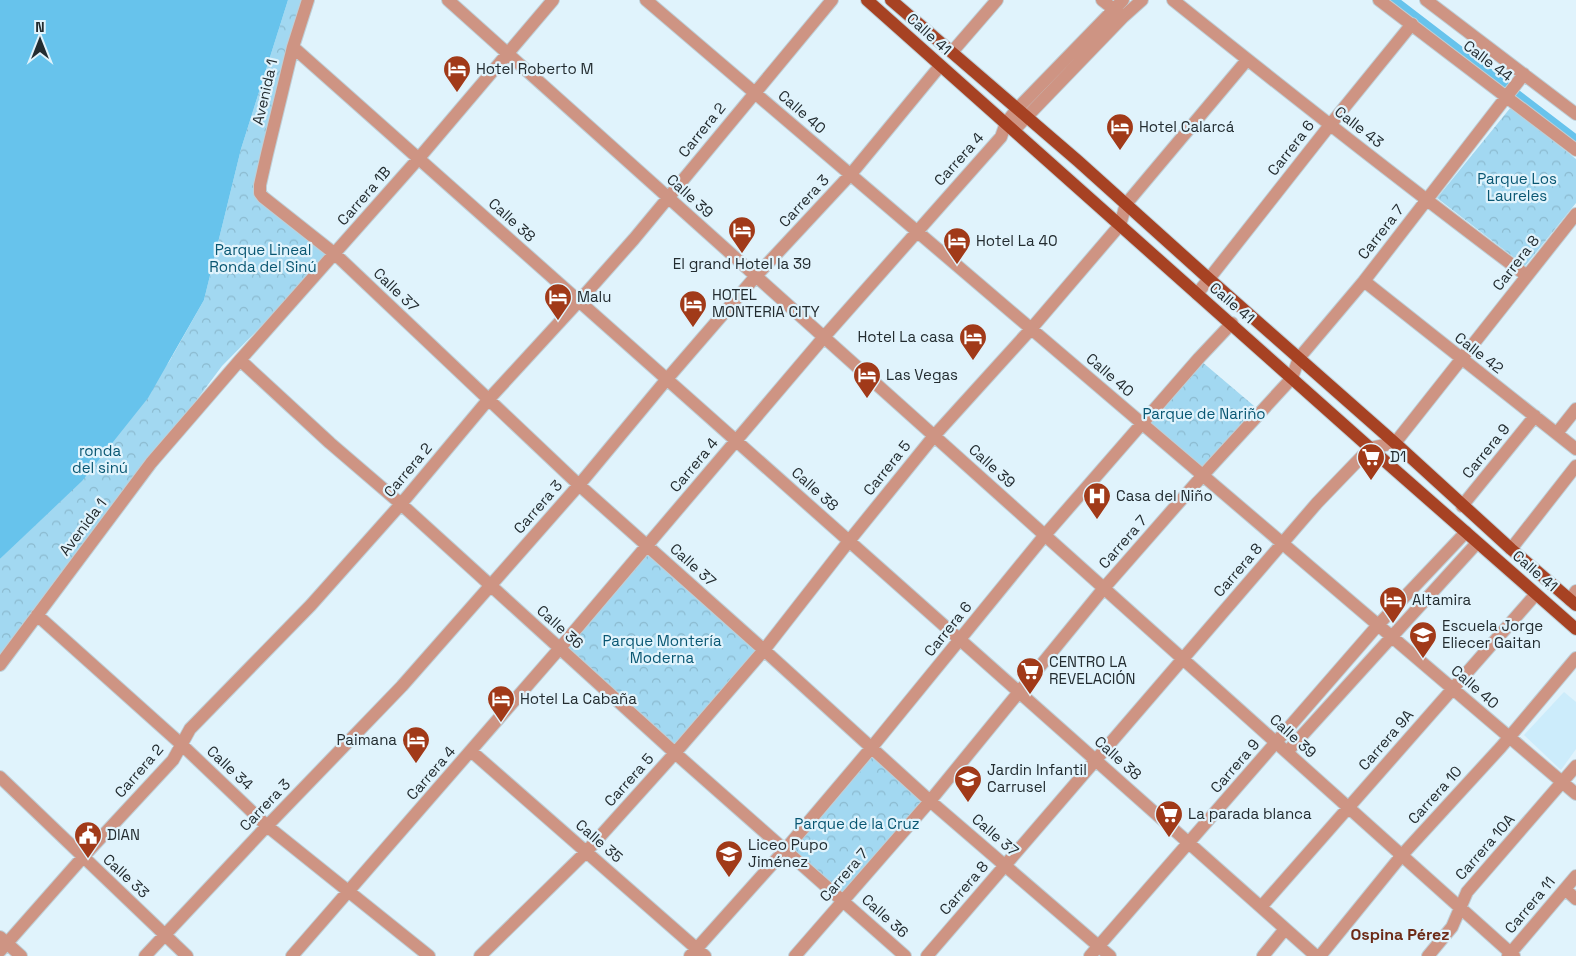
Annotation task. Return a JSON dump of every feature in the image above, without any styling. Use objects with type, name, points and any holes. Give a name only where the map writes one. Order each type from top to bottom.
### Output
[{"type":"main road","name":"Calle 41","points":[[867,0],[1576,629]]},
{"type":"main road","name":"Calle 41","points":[[892,0],[1126,204],[1395,443],[1510,549],[1574,599]]},
{"type":"street","name":"Avenida 1","points":[[260,193],[267,154],[293,47],[308,0]]},
{"type":"street","name":"Calle 39","points":[[448,0],[1460,907],[1511,955]]},
{"type":"street","name":"Carrera 1B","points":[[197,411],[419,158],[553,0]]},
{"type":"street","name":"Calle 40","points":[[646,0],[1576,794]]},
{"type":"street","name":"Carrera 2","points":[[2,944],[173,760],[190,729],[311,606],[401,504],[488,400],[634,239],[832,0]]},
{"type":"street","points":[[952,52],[997,0]]},
{"type":"street","points":[[1102,0],[1120,9]]},
{"type":"street","name":"Carrera 4","points":[[292,956],[560,648],[824,337],[917,231],[1022,113],[1120,9],[1142,0]]},
{"type":"street","name":"Calle 43","points":[[1173,0],[1426,201],[1527,276]]},
{"type":"street","name":"Calle 44","points":[[1379,0],[1509,94],[1576,150]]},
{"type":"street","name":"Calle 44","points":[[1426,0],[1522,77],[1576,114]]},
{"type":"street","name":"Carrera 6","points":[[1197,294],[1412,24]]},
{"type":"street","name":"Calle 38","points":[[293,47],[1316,956]]},
{"type":"street","name":"Carrera 5","points":[[480,956],[586,852],[764,650],[934,436],[1031,329],[1120,225],[1126,204],[1247,60]]},
{"type":"street","name":"Carrera 3","points":[[145,956],[402,686],[579,485],[756,276],[851,174],[940,66]]},
{"type":"street","name":"Carrera 7","points":[[795,956],[930,801],[1104,588],[1292,378],[1299,358],[1364,281],[1522,77]]},
{"type":"street","name":"Calle 37","points":[[260,193],[335,254],[579,485],[930,801],[1110,956]]},
{"type":"street","name":"Carrera 8","points":[[1395,443],[1576,214]]},
{"type":"street","name":"Calle 42","points":[[1364,281],[1576,448]]},
{"type":"street","name":"Carrera 6","points":[[698,954],[872,747],[1045,535],[1232,323]]},
{"type":"street","name":"Calle 36","points":[[240,360],[675,753],[905,956]]},
{"type":"street","points":[[1557,433],[1576,409]]},
{"type":"street","name":"Avenida 1","points":[[0,665],[151,463],[197,411]]},
{"type":"street","name":"Carrera 9","points":[[1462,506],[1535,416]]},
{"type":"street","points":[[1370,448],[1395,443]]},
{"type":"street","name":"Carrera 8","points":[[927,956],[1282,543],[1317,503],[1370,448]]},
{"type":"street","points":[[1510,549],[1576,466]]},
{"type":"street","name":"Carrera 9","points":[[1090,956],[1378,625],[1466,532]]},
{"type":"street","points":[[1286,752],[1477,543]]},
{"type":"street","name":"Carrera 9A","points":[[1261,907],[1536,594]]},
{"type":"street","name":"Calle 34","points":[[37,616],[181,744],[268,826],[430,956]]},
{"type":"street","name":"Carrera 10","points":[[1320,956],[1402,855],[1509,737],[1576,658]]},
{"type":"street","name":"Calle 35","points":[[471,751],[698,954]]},
{"type":"street","name":"Carrera 10A","points":[[1428,956],[1452,927],[1467,892],[1576,766]]},
{"type":"street","name":"Calle 33","points":[[0,778],[187,956]]},
{"type":"street","name":"Carrera 11","points":[[1511,955],[1576,876]]},
{"type":"street","points":[[1565,889],[1576,899]]},
{"type":"street","points":[[1263,956],[1285,929]]},
{"type":"street","points":[[2,944],[21,956]]},
{"type":"shaded area","points":[[0,0],[288,0],[241,149],[204,300],[148,398],[82,481],[0,559]]},
{"type":"shaded area","points":[[1564,692],[1576,702],[1576,749],[1561,770],[1524,735]]},
{"type":"green space","name":"Parque Lineal Ronda del Sinú","points":[[288,0],[308,0],[257,191],[332,254],[222,366],[0,663],[0,559],[32,528],[169,362],[204,300],[241,149]]},
{"type":"green space","name":"Parque Los Laureles","points":[[1511,107],[1576,159],[1576,203],[1525,266],[1437,198]]},
{"type":"green space","name":"Parque de Nariño","points":[[1201,361],[1260,411],[1203,471],[1145,423]]},
{"type":"green space","name":"Parque Montería Moderna","points":[[649,553],[757,649],[674,747],[565,647]]},
{"type":"green space","name":"Parque de la Cruz","points":[[871,751],[927,800],[844,896],[787,848]]},
{"type":"waterway","points":[[1393,0],[1576,140]]},
{"type":"place","name":"Hotel Roberto M","points":[[457,93]]},
{"type":"place","name":"Hotel Calarcá","points":[[1120,151]]},
{"type":"place","name":"El grand Hotel la 39","points":[[742,254]]},
{"type":"place","name":"Hotel La 40","points":[[957,265]]},
{"type":"place","name":"Malu","points":[[558,321]]},
{"type":"place","name":"HOTEL MONTERIA CITY","points":[[693,328]]},
{"type":"place","name":"Hotel La casa","points":[[973,361]]},
{"type":"place","name":"Las Vegas","points":[[867,399]]},
{"type":"place","name":"D1","points":[[1371,481]]},
{"type":"place","name":"Casa del Niño","points":[[1097,520]]},
{"type":"place","name":"Altamira","points":[[1393,624]]},
{"type":"place","name":"Escuela Jorge Eliecer Gaitan","points":[[1423,659]]},
{"type":"place","name":"CENTRO LA REVELACIÓN","points":[[1030,695]]},
{"type":"place","name":"Hotel La Cabaña","points":[[501,723]]},
{"type":"place","name":"Paimana","points":[[416,764]]},
{"type":"place","name":"Jardin Infantil Carrusel","points":[[968,803]]},
{"type":"place","name":"La parada blanca","points":[[1169,838]]},
{"type":"place","name":"DIAN","points":[[88,859]]},
{"type":"place","name":"Liceo Pupo Jiménez","points":[[729,878]]},
{"type":"district","name":"Ospina Pérez","points":[[1400,934]]},
{"type":"park label","name":"ronda del sinú","points":[[100,460]]}]
